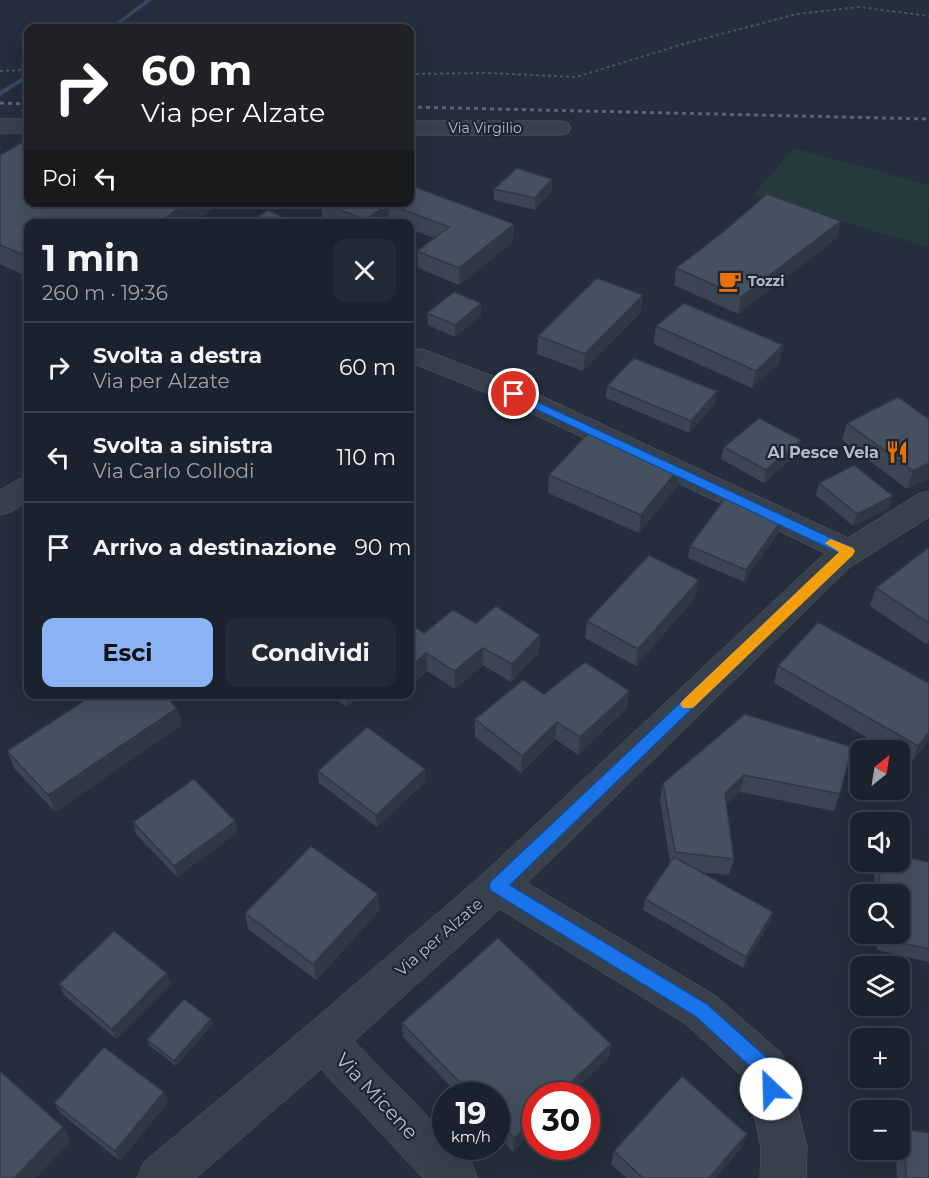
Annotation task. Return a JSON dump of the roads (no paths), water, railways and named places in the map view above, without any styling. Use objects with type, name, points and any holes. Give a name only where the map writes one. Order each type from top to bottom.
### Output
[{"type":"street","points":[[0,126],[24,126]]},
{"type":"street","name":"Via Virgilio","points":[[414,128],[560,128]]},
{"type":"street","points":[[422,357],[514,394],[848,551]]},
{"type":"street","points":[[0,504],[24,489]]},
{"type":"street","name":"Via per Alzate","points":[[160,1178],[323,1040],[497,886],[848,551],[929,502]]},
{"type":"street","points":[[497,886],[701,1010],[766,1070],[784,1147],[783,1178]]},
{"type":"street","name":"Via Micene","points":[[323,1040],[455,1178]]},
{"type":"waterway","points":[[116,24],[149,0]]},
{"type":"waterway","points":[[0,94],[24,79]]},
{"type":"railway","points":[[0,103],[24,104]]},
{"type":"railway","points":[[414,107],[929,119]]},
{"type":"place","name":"Tozzi","points":[[730,281]]},
{"type":"place","name":"Al Pesce Vela","points":[[897,452]]}]
